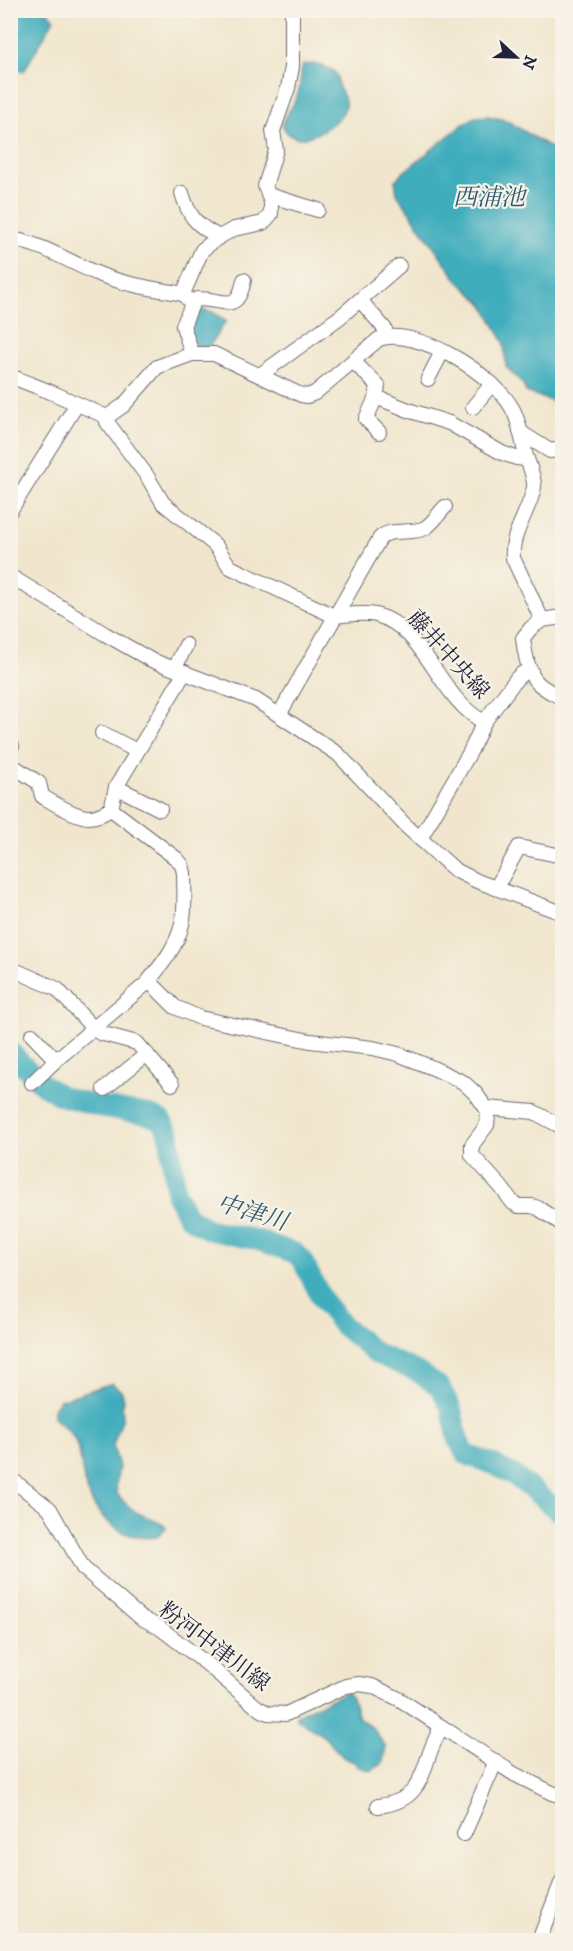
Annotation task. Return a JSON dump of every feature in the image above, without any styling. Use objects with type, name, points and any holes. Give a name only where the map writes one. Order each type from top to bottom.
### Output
[{"type":"street","points":[[192,354],[183,326],[202,250],[234,229],[263,223],[269,219],[271,208],[265,186],[276,150],[273,131],[288,88],[292,68],[292,10]]},
{"type":"street","points":[[182,193],[187,209],[194,220],[204,230],[219,237]]},
{"type":"street","points":[[268,195],[318,210]]},
{"type":"street","points":[[10,239],[56,252],[63,258],[114,280],[188,299],[235,302],[239,298],[244,280]]},
{"type":"street","points":[[260,375],[317,334],[399,266]]},
{"type":"street","points":[[360,300],[385,329]]},
{"type":"street","points":[[10,376],[107,417],[124,405],[157,367],[192,354],[214,354],[307,396],[315,393],[379,339],[387,336],[406,337],[442,352],[469,366],[492,384],[513,409],[534,486],[512,552],[542,620]]},
{"type":"street","points":[[428,380],[442,352]]},
{"type":"street","points":[[353,361],[378,386],[376,397],[366,419],[379,432]]},
{"type":"street","points":[[473,408],[492,384]]},
{"type":"street","points":[[376,397],[449,423],[502,453],[527,459]]},
{"type":"street","points":[[10,511],[77,404]]},
{"type":"street","name":"藤井中央線","points":[[107,417],[107,422],[147,476],[163,503],[215,545],[230,567],[334,616],[377,615],[403,629],[433,664],[443,684],[473,716],[484,722],[517,678],[531,671]]},
{"type":"street","points":[[520,432],[550,451],[562,449]]},
{"type":"street","points":[[279,715],[380,537],[384,534],[414,531],[428,526],[445,507]]},
{"type":"street","points":[[10,576],[151,660],[256,700],[338,754],[420,839],[455,870],[477,881],[562,913]]},
{"type":"street","points":[[562,617],[542,620],[523,638],[524,650],[534,679],[559,696],[562,681]]},
{"type":"street","points":[[10,764],[39,783],[42,796],[75,813],[89,817],[98,816],[111,809],[116,787],[180,670],[186,645]]},
{"type":"street","points":[[420,839],[470,752],[484,722]]},
{"type":"street","points":[[102,733],[137,750]]},
{"type":"street","points":[[116,787],[160,809]]},
{"type":"street","points":[[32,1083],[54,1061],[146,984],[180,932],[183,921],[184,873],[182,865],[111,809]]},
{"type":"street","points":[[496,888],[519,847],[562,856]]},
{"type":"street","points":[[10,968],[57,989],[100,1033],[137,1043],[172,1084]]},
{"type":"street","points":[[146,984],[152,984],[175,1007],[209,1021],[310,1041],[373,1048],[399,1054],[463,1082],[486,1108],[487,1125],[472,1145],[472,1155],[513,1203],[538,1208],[562,1224]]},
{"type":"street","points":[[32,1035],[54,1061]]},
{"type":"street","points":[[104,1089],[147,1054]]},
{"type":"street","points":[[486,1108],[534,1112],[562,1127]]},
{"type":"street","name":"粉河中津川線","points":[[10,1478],[50,1509],[83,1568],[140,1617],[160,1628],[207,1664],[258,1708],[268,1713],[286,1714],[335,1689],[359,1684],[372,1686],[386,1692],[531,1783],[560,1795]]},
{"type":"street","points":[[378,1806],[398,1803],[412,1792],[423,1775],[435,1737],[442,1727]]},
{"type":"street","points":[[464,1834],[496,1761]]},
{"type":"street","points":[[540,1941],[562,1881]]},
{"type":"water","points":[[10,11],[47,11],[54,19],[24,71],[11,69]]},
{"type":"water","points":[[313,64],[326,67],[335,73],[345,100],[345,108],[336,120],[322,131],[298,138],[288,134],[282,125],[298,94],[303,65]]},
{"type":"water","name":"西浦池","points":[[488,116],[506,120],[562,155],[562,405],[526,392],[523,384],[506,367],[504,343],[484,305],[458,281],[397,194],[395,181],[400,175],[462,125],[475,117]]},
{"type":"water","points":[[194,308],[213,312],[226,321],[208,348],[196,344],[187,333]]},
{"type":"water","points":[[112,1383],[122,1392],[124,1400],[123,1417],[113,1445],[119,1467],[117,1494],[136,1512],[164,1525],[166,1528],[156,1537],[132,1535],[121,1531],[102,1516],[89,1496],[75,1441],[53,1415],[55,1406],[60,1400]]},
{"type":"water","points":[[346,1692],[353,1700],[358,1717],[373,1728],[386,1748],[382,1764],[371,1771],[343,1757],[323,1736],[297,1719],[296,1715]]},
{"type":"waterway","name":"中津川","points":[[10,1052],[42,1084],[61,1096],[101,1107],[146,1114],[161,1120],[169,1133],[176,1194],[188,1217],[209,1230],[257,1240],[295,1253],[302,1260],[323,1301],[343,1326],[377,1354],[416,1371],[440,1387],[451,1408],[459,1442],[465,1453],[515,1476],[562,1514]]}]
